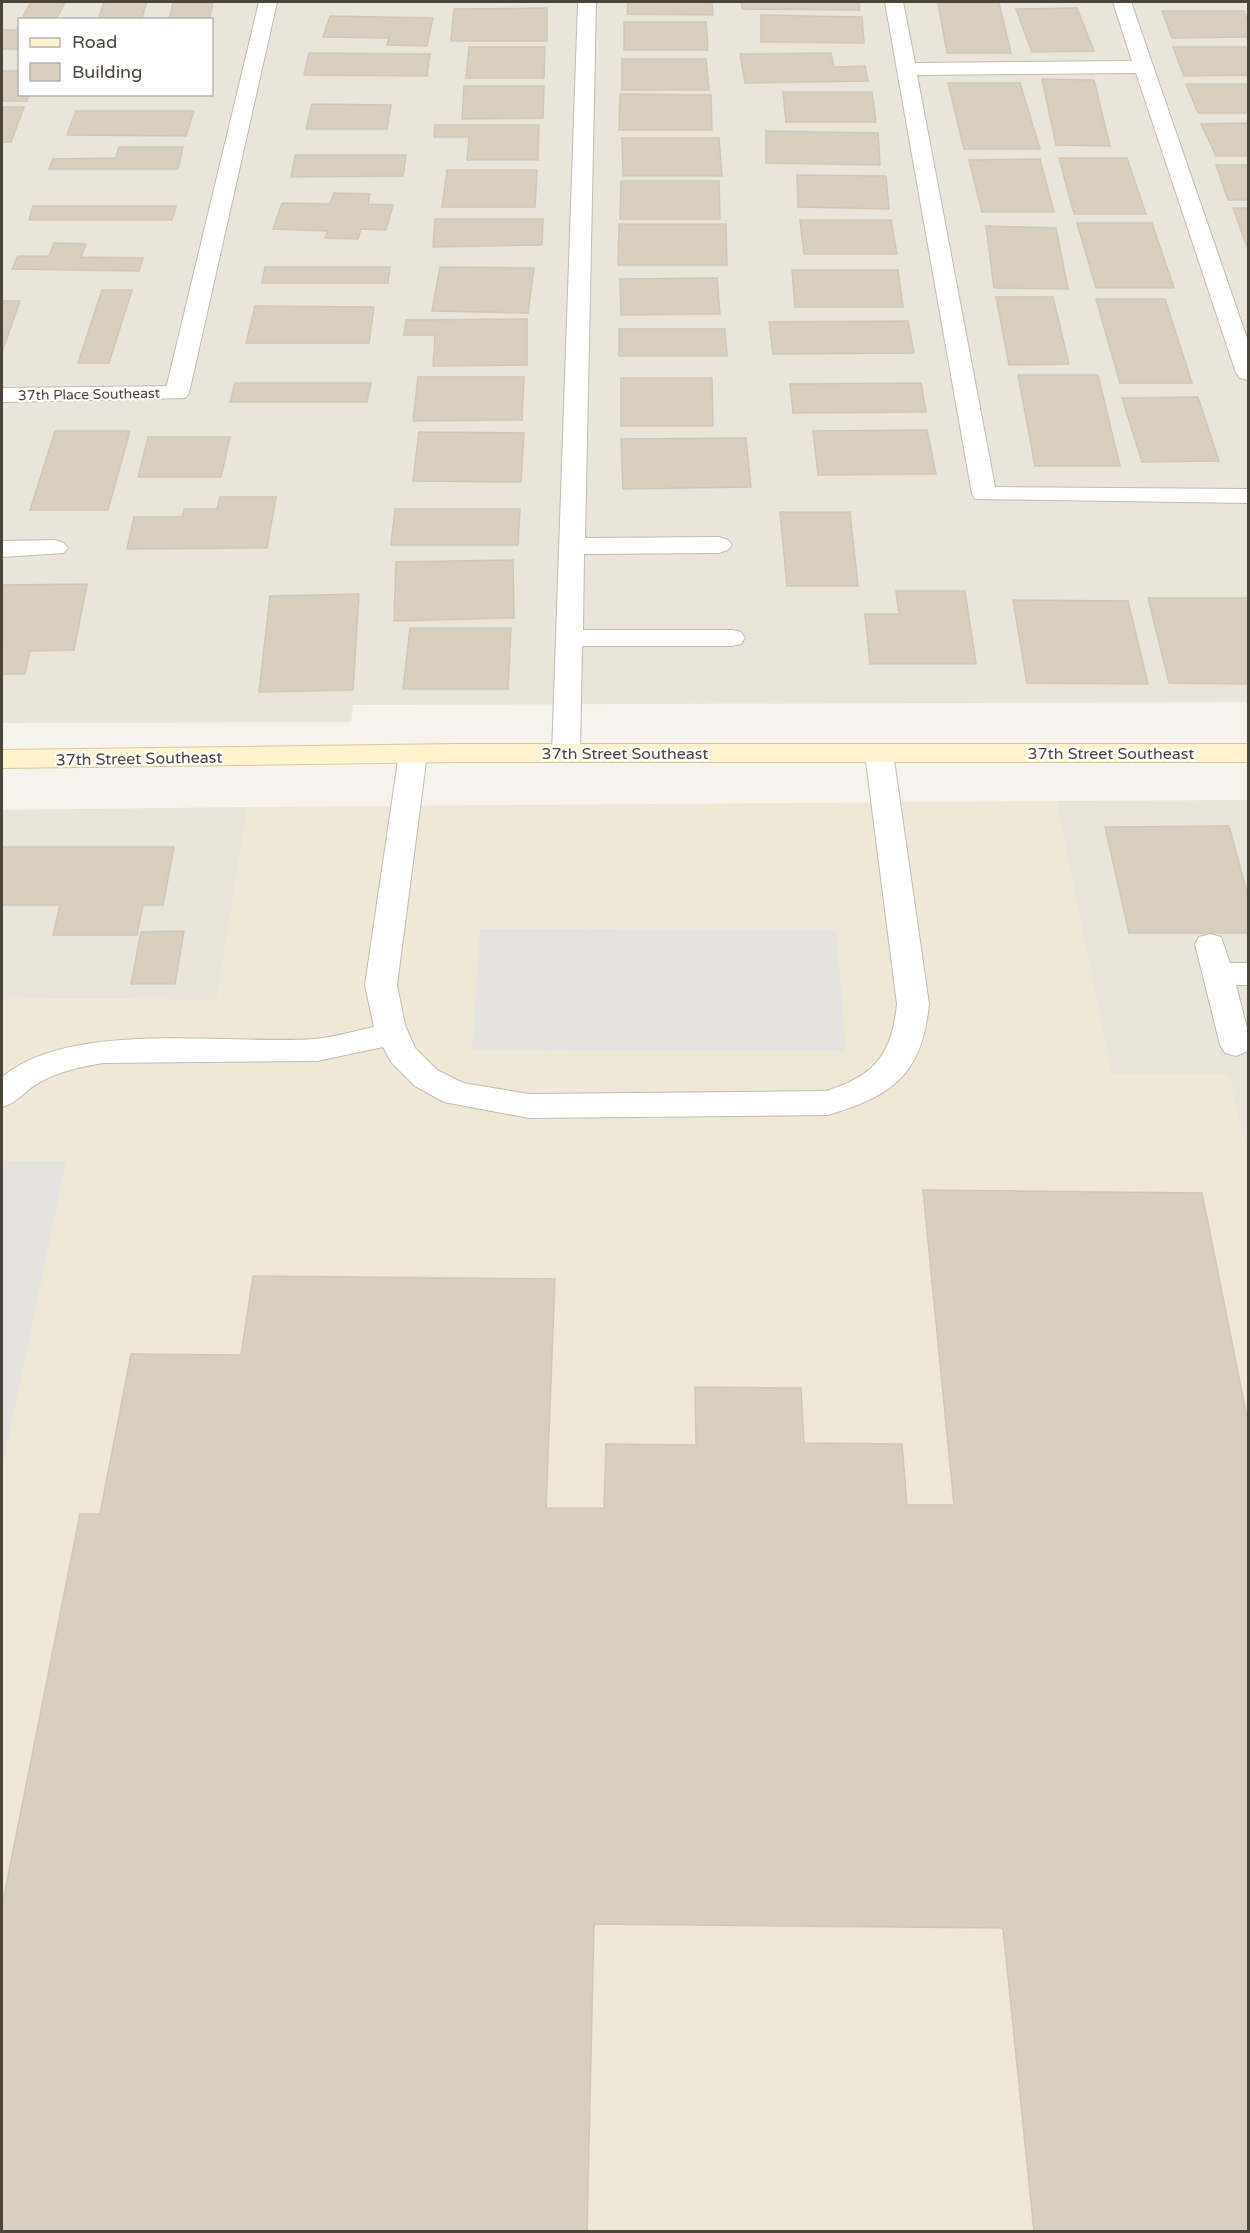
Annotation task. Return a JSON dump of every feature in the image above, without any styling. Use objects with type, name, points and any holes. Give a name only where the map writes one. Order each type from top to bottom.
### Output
[{"type":"street","name":"37th Place Southeast","points":[[2,395],[177,393],[268,2]]},
{"type":"street","points":[[566,753],[587,2]]},
{"type":"street","points":[[894,2],[984,494],[1248,496]]},
{"type":"street","points":[[1122,2],[1248,372]]},
{"type":"street","points":[[906,69],[1144,67]]},
{"type":"street","points":[[572,546],[719,545]]},
{"type":"street","points":[[2,549],[55,548]]},
{"type":"street","points":[[569,638],[732,638]]},
{"type":"street","name":"37th Street Southeast","points":[[2,759],[566,753],[1248,753]]},
{"type":"street","points":[[413,754],[381,985],[393,1034],[402,1054],[426,1078],[456,1094],[529,1106],[828,1103],[867,1089],[899,1059],[911,1034],[913,1004],[879,753]]},
{"type":"street","points":[[1210,944],[1236,1045]]},
{"type":"street","points":[[1218,974],[1248,974]]},
{"type":"street","points":[[2,1095],[27,1074],[64,1059],[103,1052],[317,1050],[393,1034]]},
{"type":"shaded area","points":[[2,2],[1248,2],[1248,702],[353,705],[351,722],[2,723]]},
{"type":"shaded area","points":[[1248,800],[1248,1156],[1228,1074],[1111,1074],[1056,801]]},
{"type":"shaded area","points":[[1056,801],[1111,1074],[1228,1074],[1248,1156],[1248,2231],[2,2232],[2,999],[217,1000],[248,807]]},
{"type":"shaded area","points":[[248,807],[217,1000],[2,999],[2,810]]},
{"type":"shaded area","points":[[480,929],[836,930],[846,1051],[472,1050]]},
{"type":"shaded area","points":[[2,1161],[66,1161],[2,1471]]},
{"type":"building","points":[[31,2],[65,2],[57,18],[22,18]]},
{"type":"building","points":[[104,2],[147,2],[142,18],[99,18]]},
{"type":"building","points":[[628,2],[712,2],[713,15],[627,14]]},
{"type":"building","points":[[742,2],[859,2],[860,10],[742,9]]},
{"type":"building","points":[[173,3],[213,3],[209,18],[169,18]]},
{"type":"building","points":[[938,3],[999,3],[1011,53],[947,53]]},
{"type":"building","points":[[547,8],[547,41],[451,41],[454,9]]},
{"type":"building","points":[[1077,8],[1094,51],[1032,52],[1016,9]]},
{"type":"building","points":[[1162,11],[1244,11],[1248,21],[1248,37],[1172,38]]},
{"type":"building","points":[[761,15],[862,17],[864,43],[761,42]]},
{"type":"building","points":[[330,16],[433,18],[427,46],[387,45],[389,38],[323,37]]},
{"type":"building","points":[[624,22],[706,22],[708,50],[624,50]]},
{"type":"building","points":[[18,26],[18,49],[2,49],[2,30],[16,30]]},
{"type":"building","points":[[469,47],[545,47],[544,78],[466,78]]},
{"type":"building","points":[[1173,47],[1248,47],[1248,75],[1184,76]]},
{"type":"building","points":[[309,53],[430,54],[427,76],[304,75]]},
{"type":"building","points":[[831,53],[834,67],[865,66],[868,81],[745,83],[740,54]]},
{"type":"building","points":[[622,59],[706,59],[709,90],[622,90]]},
{"type":"building","points":[[2,71],[18,71],[18,96],[28,96],[27,101],[2,101]]},
{"type":"building","points":[[1042,79],[1094,80],[1110,146],[1056,145]]},
{"type":"building","points":[[948,83],[1020,83],[1040,149],[964,149]]},
{"type":"building","points":[[1186,84],[1248,84],[1248,113],[1198,113]]},
{"type":"building","points":[[464,86],[544,86],[543,118],[462,119]]},
{"type":"building","points":[[783,92],[872,92],[876,122],[786,122]]},
{"type":"building","points":[[620,94],[711,95],[712,130],[619,130]]},
{"type":"building","points":[[312,104],[391,105],[387,129],[306,129]]},
{"type":"building","points":[[2,107],[24,107],[11,142],[2,142]]},
{"type":"building","points":[[76,111],[194,111],[186,136],[67,135]]},
{"type":"building","points":[[1248,123],[1248,156],[1216,156],[1201,124]]},
{"type":"building","points":[[435,125],[539,125],[538,160],[467,160],[469,137],[434,137]]},
{"type":"building","points":[[766,131],[878,133],[880,165],[766,163]]},
{"type":"building","points":[[622,138],[719,138],[722,176],[623,176]]},
{"type":"building","points":[[119,147],[183,147],[178,169],[49,169],[53,159],[116,158]]},
{"type":"building","points":[[295,155],[406,155],[403,176],[291,177]]},
{"type":"building","points":[[1059,158],[1127,158],[1146,214],[1074,214]]},
{"type":"building","points":[[1040,159],[1054,212],[982,212],[969,160]]},
{"type":"building","points":[[1216,165],[1248,165],[1248,200],[1228,200]]},
{"type":"building","points":[[447,170],[537,170],[535,207],[442,207]]},
{"type":"building","points":[[797,175],[886,176],[889,209],[798,207]]},
{"type":"building","points":[[621,181],[719,181],[720,219],[620,219]]},
{"type":"building","points":[[334,193],[370,194],[368,204],[393,205],[386,230],[361,229],[358,239],[325,238],[328,231],[273,229],[282,203],[330,204]]},
{"type":"building","points":[[33,206],[176,206],[172,220],[29,220]]},
{"type":"building","points":[[1233,208],[1248,208],[1248,247],[1247,247]]},
{"type":"building","points":[[435,219],[543,219],[542,245],[433,247]]},
{"type":"building","points":[[800,220],[891,220],[897,254],[804,254]]},
{"type":"building","points":[[1077,223],[1152,223],[1174,288],[1096,288]]},
{"type":"building","points":[[619,224],[726,224],[727,265],[618,265]]},
{"type":"building","points":[[986,226],[1056,228],[1068,289],[994,288]]},
{"type":"building","points":[[54,243],[86,244],[81,257],[143,258],[139,271],[12,269],[18,256],[49,256]]},
{"type":"building","points":[[265,267],[390,267],[388,283],[262,283]]},
{"type":"building","points":[[440,267],[534,268],[528,313],[432,311]]},
{"type":"building","points":[[792,270],[898,270],[903,307],[795,307]]},
{"type":"building","points":[[717,278],[720,314],[621,315],[620,279]]},
{"type":"building","points":[[102,290],[132,290],[109,363],[78,363]]},
{"type":"building","points":[[996,297],[1053,297],[1069,364],[1009,365]]},
{"type":"building","points":[[1096,299],[1165,299],[1192,383],[1120,383]]},
{"type":"building","points":[[2,301],[20,301],[2,352]]},
{"type":"building","points":[[255,306],[374,307],[369,343],[246,343]]},
{"type":"building","points":[[527,319],[527,365],[433,366],[435,335],[404,335],[406,320]]},
{"type":"building","points":[[908,321],[914,353],[773,354],[769,322]]},
{"type":"building","points":[[619,329],[725,329],[727,356],[619,356]]},
{"type":"building","points":[[1018,375],[1098,375],[1120,466],[1035,466]]},
{"type":"building","points":[[418,377],[524,377],[522,420],[413,421]]},
{"type":"building","points":[[621,378],[712,378],[713,426],[621,426]]},
{"type":"building","points":[[235,383],[371,383],[367,402],[230,402]]},
{"type":"building","points":[[921,383],[926,412],[793,413],[790,384]]},
{"type":"building","points":[[1198,397],[1219,461],[1142,462],[1122,398]]},
{"type":"building","points":[[927,430],[936,474],[818,475],[813,431]]},
{"type":"building","points":[[55,431],[130,431],[108,510],[30,510]]},
{"type":"building","points":[[419,432],[524,433],[521,482],[413,481]]},
{"type":"building","points":[[148,437],[230,437],[221,477],[138,477]]},
{"type":"building","points":[[746,438],[751,487],[623,489],[621,439]]},
{"type":"building","points":[[220,497],[276,497],[267,548],[127,549],[134,517],[182,517],[184,509],[217,509]]},
{"type":"building","points":[[395,509],[520,509],[518,545],[391,545]]},
{"type":"building","points":[[780,512],[850,512],[858,586],[787,586]]},
{"type":"building","points":[[513,560],[514,618],[394,621],[396,562]]},
{"type":"building","points":[[87,584],[74,650],[30,651],[25,674],[2,674],[3,585]]},
{"type":"building","points":[[896,591],[965,591],[976,664],[870,664],[865,614],[899,614]]},
{"type":"building","points":[[359,594],[353,690],[259,692],[270,596]]},
{"type":"building","points":[[1148,598],[1248,598],[1248,684],[1169,683]]},
{"type":"building","points":[[1013,600],[1128,601],[1148,684],[1027,683]]},
{"type":"building","points":[[410,628],[511,628],[508,689],[403,689]]},
{"type":"building","points":[[1229,826],[1248,896],[1248,933],[1129,933],[1105,827]]},
{"type":"building","points":[[2,847],[174,847],[163,905],[143,905],[137,935],[53,935],[60,905],[2,905]]},
{"type":"building","points":[[184,931],[175,984],[131,984],[141,932]]},
{"type":"building","points":[[923,1190],[1202,1193],[1248,1422],[1248,2232],[1034,2232],[1003,1928],[594,1924],[587,2232],[2,2232],[2,1906],[80,1514],[100,1514],[131,1354],[241,1355],[253,1276],[555,1279],[546,1508],[604,1508],[606,1444],[696,1445],[695,1387],[801,1388],[804,1443],[902,1444],[907,1505],[954,1505]]}]
